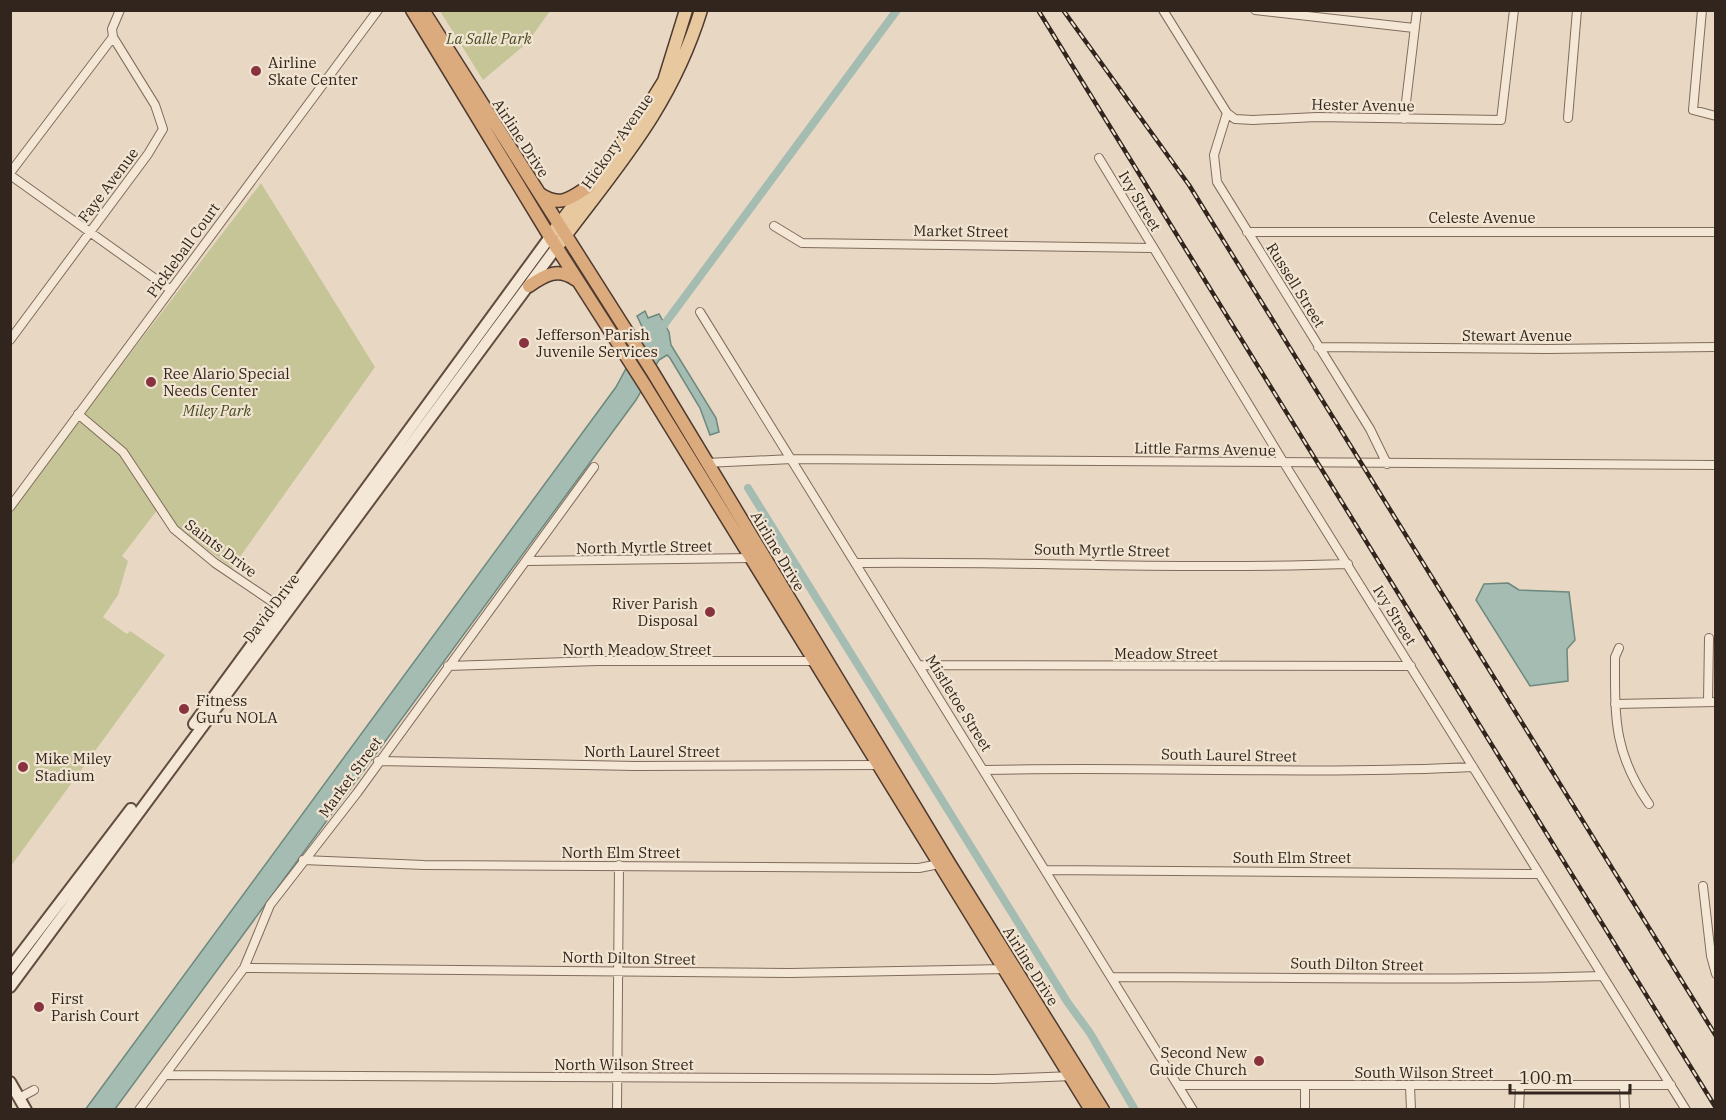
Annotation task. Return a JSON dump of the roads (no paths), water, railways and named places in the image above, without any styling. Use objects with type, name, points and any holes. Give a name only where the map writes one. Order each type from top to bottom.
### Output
[{"type":"highway","name":"Airline Drive","points":[[412,10],[553,243],[694,466],[757,557],[1009,969],[1076,1075],[1103,1110]]},
{"type":"highway","name":"Airline Drive","points":[[423,10],[708,462],[757,557]]},
{"type":"highway","points":[[537,191],[550,201],[559,202],[569,199],[589,186]]},
{"type":"highway","points":[[529,286],[547,274],[558,272],[568,275],[579,283]]},
{"type":"highway","name":"Airline Drive","points":[[883,764],[939,864],[1009,969]]},
{"type":"highway","name":"Airline Drive","points":[[1076,1075],[1091,1110]]},
{"type":"main road","name":"Hickory Avenue","points":[[562,231],[589,186],[641,118],[664,81],[686,10]]},
{"type":"main road","name":"Hickory Avenue","points":[[553,243],[642,136],[665,98],[693,37],[700,10]]},
{"type":"main road","name":"David Drive","points":[[10,968],[529,286],[553,243]]},
{"type":"main road","name":"David Drive","points":[[10,987],[553,243]]},
{"type":"main road","points":[[10,1082],[26,1110]]},
{"type":"street","points":[[120,10],[112,28],[113,37],[10,174],[171,290]]},
{"type":"street","name":"Pickleball Court","points":[[10,507],[378,10]]},
{"type":"street","points":[[1255,10],[1414,28]]},
{"type":"street","points":[[1404,119],[1417,10]]},
{"type":"street","name":"Hester Avenue","points":[[1227,113],[1235,119],[1253,120],[1317,117],[1502,120],[1515,10]]},
{"type":"street","points":[[1568,118],[1577,10]]},
{"type":"street","points":[[1702,10],[1693,110],[1716,116]]},
{"type":"street","points":[[1167,12],[1227,113]]},
{"type":"street","name":"Faye Avenue","points":[[10,340],[148,154],[163,129],[155,105],[113,37]]},
{"type":"street","name":"Russell Street","points":[[1227,113],[1214,155],[1214,174],[1247,232],[1370,429],[1387,464]]},
{"type":"street","name":"Ivy Street","points":[[1099,158],[1152,248],[1197,316],[1284,463],[1686,1110]]},
{"type":"street","name":"Market Street","points":[[774,226],[802,243],[1152,248]]},
{"type":"street","name":"Celeste Avenue","points":[[1247,232],[1716,232]]},
{"type":"street","name":"Mistletoe Street","points":[[700,312],[1193,1110]]},
{"type":"street","name":"Stewart Avenue","points":[[1318,347],[1546,349],[1716,347]]},
{"type":"street","name":"Saints Drive","points":[[78,414],[123,452],[174,529],[284,609]]},
{"type":"street","name":"Little Farms Avenue","points":[[694,466],[708,462],[792,459],[1716,465]]},
{"type":"street","name":"Market Street","points":[[139,1110],[244,968],[270,905],[357,793],[378,761],[594,467]]},
{"type":"street","name":"North Myrtle Street","points":[[526,561],[757,557]]},
{"type":"street","name":"South Myrtle Street","points":[[856,563],[979,562],[1290,566],[1348,564]]},
{"type":"street","points":[[1615,704],[1712,702],[1709,638]]},
{"type":"street","points":[[1619,648],[1615,657],[1618,739],[1625,762],[1649,804]]},
{"type":"street","name":"North Meadow Street","points":[[448,666],[597,661],[819,660]]},
{"type":"street","name":"Meadow Street","points":[[920,665],[1411,666]]},
{"type":"street","name":"North Laurel Street","points":[[378,761],[635,766],[883,764]]},
{"type":"street","name":"South Laurel Street","points":[[984,770],[1108,767],[1395,771],[1473,767]]},
{"type":"street","name":"North Elm Street","points":[[303,860],[424,865],[919,868],[939,864]]},
{"type":"street","points":[[617,1110],[619,865]]},
{"type":"street","name":"South Elm Street","points":[[1045,870],[1328,870],[1539,874]]},
{"type":"street","points":[[1703,886],[1711,956],[1716,974]]},
{"type":"street","name":"North Dilton Street","points":[[244,968],[790,974],[1009,969]]},
{"type":"street","name":"South Dilton Street","points":[[1111,977],[1337,976],[1475,980],[1602,976]]},
{"type":"street","name":"North Wilson Street","points":[[167,1075],[1002,1079],[1076,1075]]},
{"type":"street","name":"South Wilson Street","points":[[1178,1085],[1671,1085]]},
{"type":"street","points":[[1305,1085],[1305,1110]]},
{"type":"street","points":[[1410,1086],[1411,1110]]},
{"type":"street","points":[[1519,1110],[1520,1086]]},
{"type":"street","points":[[1624,1086],[1625,1110]]},
{"type":"street","points":[[19,1098],[34,1090]]},
{"type":"waterway","points":[[658,333],[897,10]]},
{"type":"waterway","points":[[748,488],[1068,1003],[1090,1033],[1135,1110]]},
{"type":"railway","points":[[1038,10],[1716,1108]]},
{"type":"railway","points":[[1063,10],[1189,185],[1716,1036]]},
{"type":"place","name":"Airline Skate Center","points":[[256,71]]},
{"type":"place","name":"Jefferson Parish Juvenile Services","points":[[524,343]]},
{"type":"place","name":"Ree Alario Special Needs Center","points":[[151,382]]},
{"type":"place","name":"River Parish Disposal","points":[[710,612]]},
{"type":"place","name":"Fitness Guru NOLA","points":[[184,709]]},
{"type":"place","name":"Mike Miley Stadium","points":[[23,767]]},
{"type":"place","name":"First Parish Court","points":[[39,1007]]},
{"type":"place","name":"Second New Guide Church","points":[[1259,1061]]},
{"type":"park label","name":"La Salle Park","points":[[489,38]]},
{"type":"park label","name":"Miley Park","points":[[217,410]]}]
